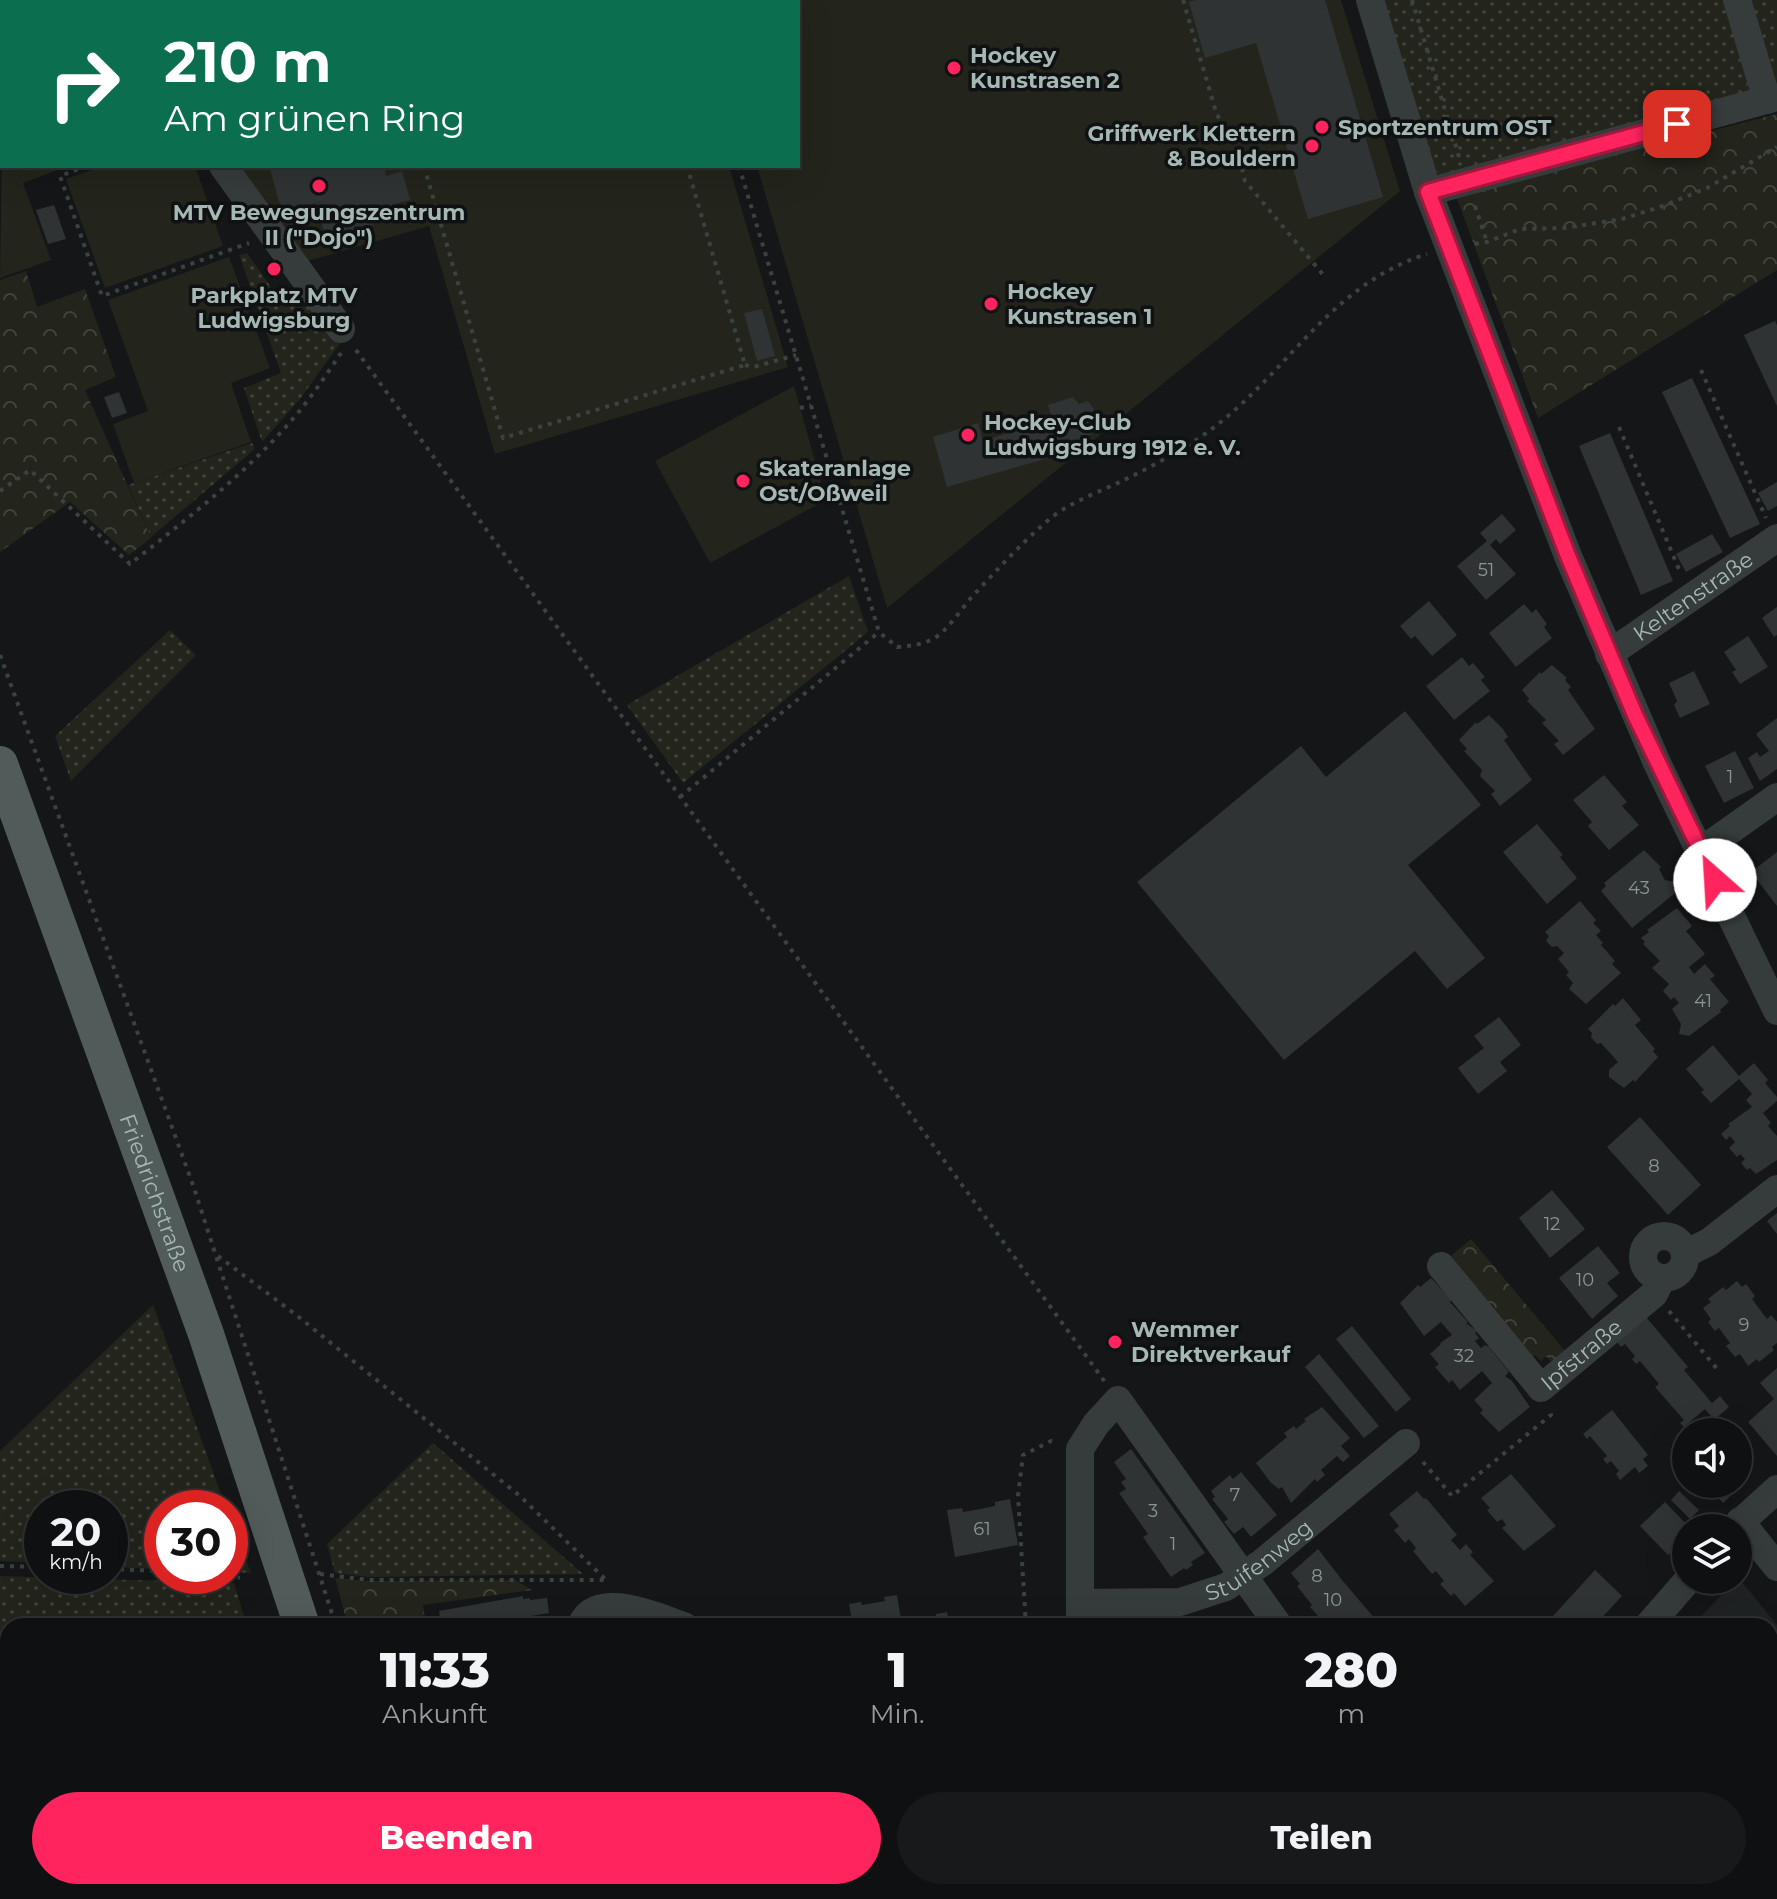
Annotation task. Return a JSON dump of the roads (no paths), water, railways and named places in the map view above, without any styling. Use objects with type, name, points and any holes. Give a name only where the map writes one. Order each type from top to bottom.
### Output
[{"type":"main road","name":"Friedrichstraße","points":[[0,764],[206,1334],[299,1618]]},
{"type":"street","points":[[1370,0],[1428,192],[1568,556],[1657,763],[1777,1011]]},
{"type":"street","points":[[1428,192],[1772,99],[1737,0]]},
{"type":"street","points":[[224,168],[341,329]]},
{"type":"street","name":"Keltenstraße","points":[[1609,654],[1776,538]]},
{"type":"street","points":[[1701,851],[1777,797]]},
{"type":"street","name":"Ipfstraße","points":[[1441,1266],[1541,1388],[1677,1273],[1682,1268],[1685,1254],[1709,1242],[1777,1189]]},
{"type":"street","points":[[1080,1614],[1080,1449],[1096,1424],[1118,1400],[1274,1618]]},
{"type":"street","name":"Stuifenweg","points":[[1080,1614],[1180,1602],[1208,1595],[1244,1575],[1406,1443]]},
{"type":"street","points":[[1749,1514],[1777,1489]]},
{"type":"street","points":[[1752,1541],[1777,1567]]},
{"type":"street","points":[[1655,1618],[1676,1594]]},
{"type":"street","points":[[583,1618],[594,1609],[625,1607],[659,1618]]},
{"type":"place","name":"Hockey Kunstrasen 2","points":[[954,68]]},
{"type":"place","name":"Sportzentrum OST","points":[[1322,127]]},
{"type":"place","name":"Griffwerk Klettern & Bouldern","points":[[1312,146]]},
{"type":"place","name":"MTV Bewegungszentrum II (\"Dojo\")","points":[[319,186]]},
{"type":"place","name":"Parkplatz MTV Ludwigsburg","points":[[274,269]]},
{"type":"place","name":"Hockey Kunstrasen 1","points":[[991,304]]},
{"type":"place","name":"Hockey-Club Ludwigsburg 1912 e. V.","points":[[968,435]]},
{"type":"place","name":"Skateranlage Ost/Oßweil","points":[[743,481]]},
{"type":"place","name":"Wemmer Direktverkauf","points":[[1115,1342]]}]
